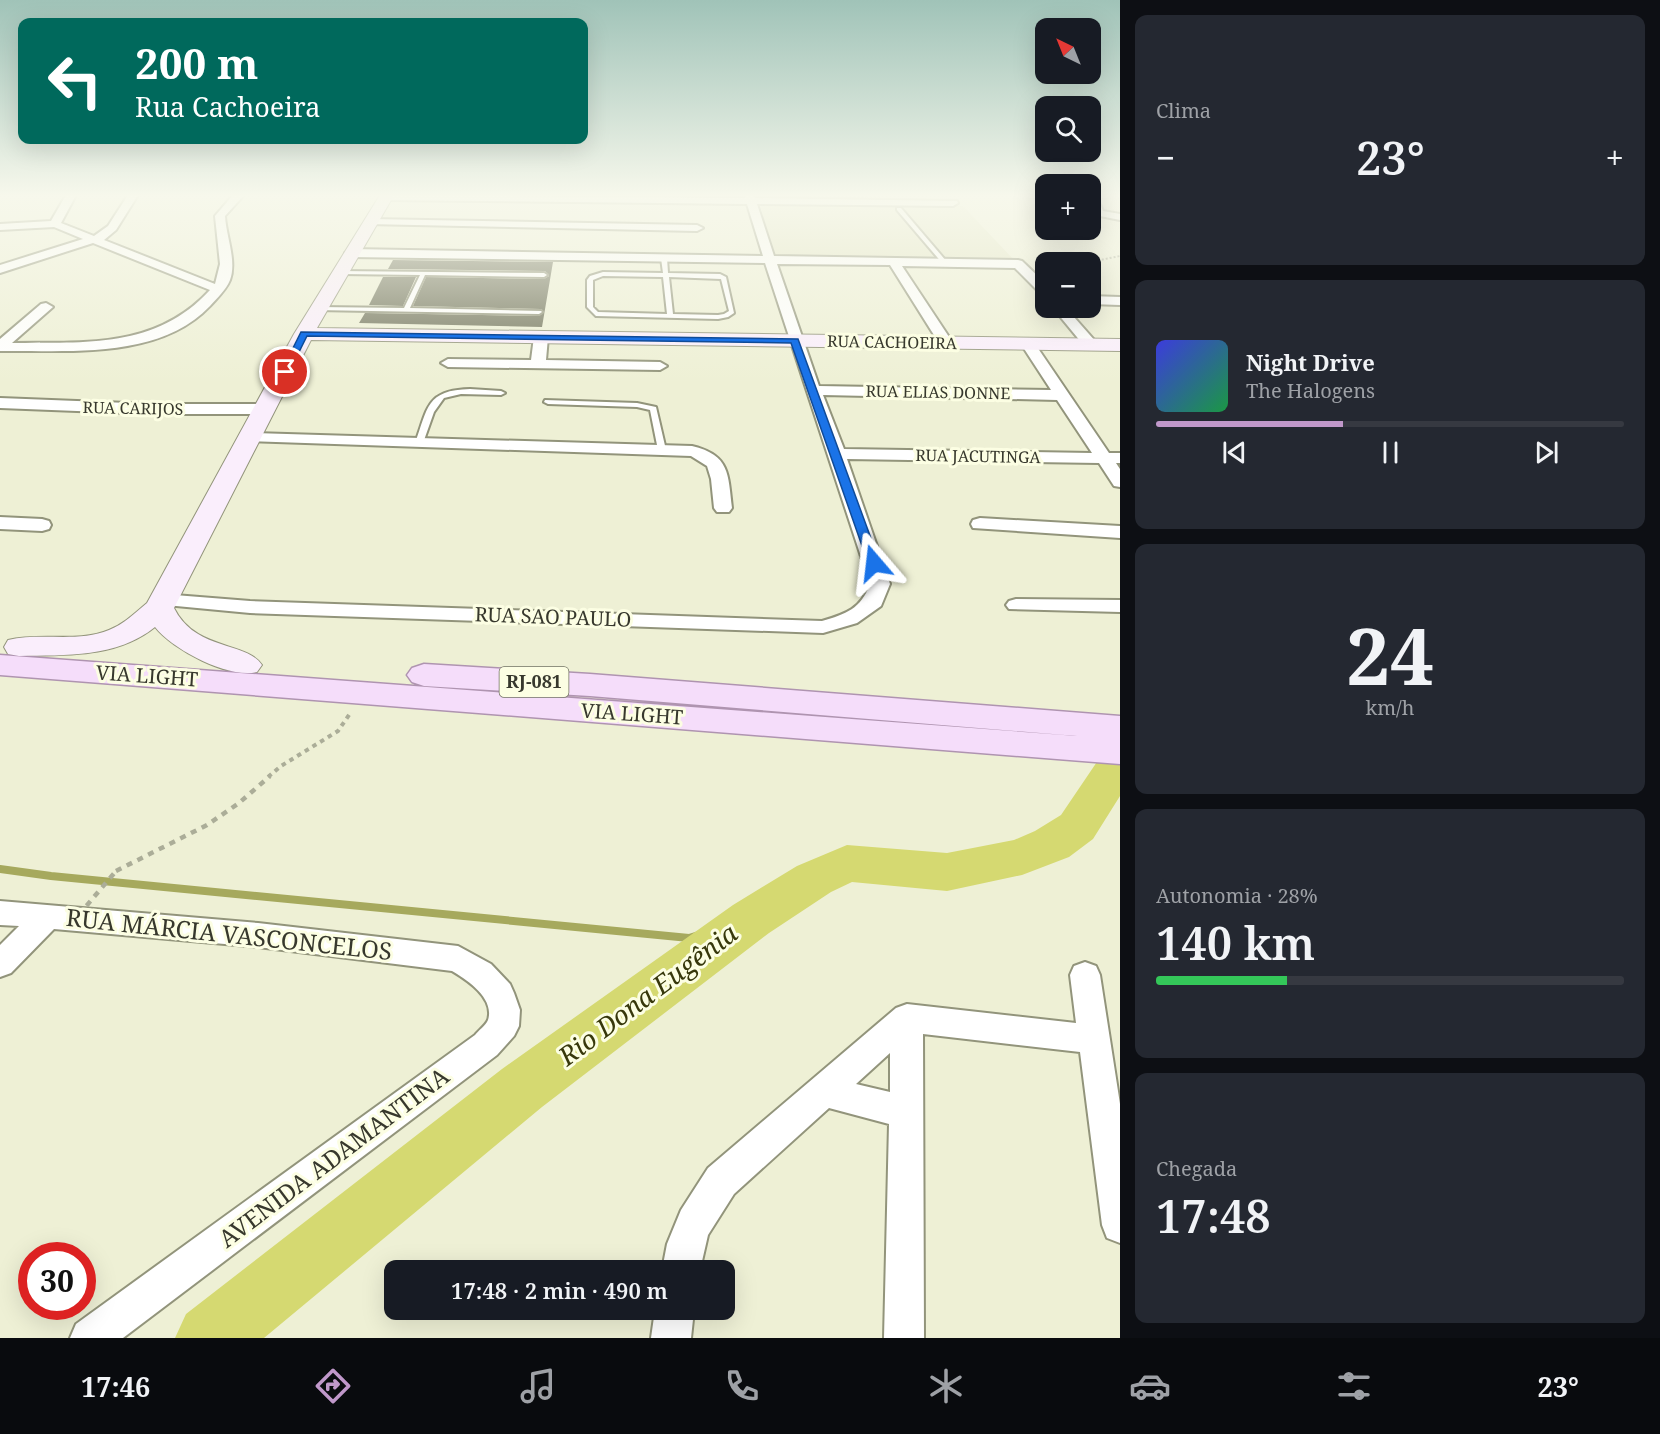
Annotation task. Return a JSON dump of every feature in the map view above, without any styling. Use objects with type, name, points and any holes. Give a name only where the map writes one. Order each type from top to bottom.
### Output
[{"type":"main road","points":[[6,653],[105,641],[120,637],[136,627],[160,604],[266,410],[304,334],[348,257]]},
{"type":"main road","name":"RUA CACHOEIRA","points":[[304,334],[1120,345]]},
{"type":"main road","points":[[160,604],[168,627],[178,637],[246,665]]},
{"type":"main road","name":"VIA LIGHT","points":[[6,653],[590,685],[1063,736],[1120,752]]},
{"type":"main road","name":"VIA LIGHT","points":[[6,653],[360,693],[1063,736],[1120,728]]},
{"type":"street","points":[[0,269],[37,257]]},
{"type":"street","points":[[141,257],[218,289]]},
{"type":"street","points":[[0,346],[100,345],[135,340],[190,319],[209,302],[224,280],[224,257]]},
{"type":"street","points":[[629,257],[1018,264],[1035,281]]},
{"type":"street","name":"RUA SAO PAULO","points":[[160,604],[823,627],[850,619],[874,602],[880,584],[837,454],[795,340],[770,260]]},
{"type":"street","points":[[894,262],[946,343]]},
{"type":"street","points":[[1101,300],[1120,301]]},
{"type":"street","points":[[0,346],[46,307]]},
{"type":"street","points":[[1068,318],[1091,345]]},
{"type":"street","points":[[538,364],[541,337]]},
{"type":"street","points":[[1028,344],[1062,395],[1112,458],[1120,482]]},
{"type":"street","points":[[448,363],[660,366]]},
{"type":"street","name":"RUA ELIAS DONNE","points":[[813,390],[1062,395]]},
{"type":"street","name":"RUA CARIJOS","points":[[0,404],[266,410]]},
{"type":"street","points":[[250,438],[692,451],[713,458],[718,472],[723,508]]},
{"type":"street","name":"RUA JACUTINGA","points":[[837,454],[1112,458]]},
{"type":"street","points":[[0,523],[42,525]]},
{"type":"street","points":[[980,524],[1120,532]]},
{"type":"street","points":[[1016,605],[1120,606]]},
{"type":"street","name":"RUA MÁRCIA VASCONCELOS","points":[[0,913],[59,920],[258,934],[458,959]]},
{"type":"street","points":[[0,964],[59,920]]},
{"type":"street","name":"AVENIDA ADAMANTINA","points":[[90,1338],[486,1046],[503,1026],[504,1010],[499,993],[480,973],[458,959]]},
{"type":"street","points":[[1085,975],[1120,1225]]},
{"type":"street","points":[[682,1260],[685,1242],[700,1208],[721,1181],[907,1018],[1094,1039]]},
{"type":"street","points":[[904,1338],[907,1018]]},
{"type":"street","points":[[823,1090],[906,1112]]},
{"type":"street","points":[[671,1338],[674,1320]]},
{"type":"lane","points":[[940,257],[945,263]]},
{"type":"lane","points":[[664,258],[670,316]]},
{"type":"lane","points":[[339,272],[544,275]]},
{"type":"lane","points":[[406,310],[423,274]]},
{"type":"lane","points":[[603,274],[711,275],[724,278],[732,312],[718,317],[670,316],[603,316],[592,312],[590,280],[592,277],[603,274]]},
{"type":"lane","points":[[318,309],[539,312]]},
{"type":"lane","points":[[419,443],[434,406],[441,396],[457,392],[501,393]]},
{"type":"lane","points":[[548,402],[637,405],[653,409],[662,450]]},
{"type":"path","points":[[59,920],[116,871],[183,839],[240,803],[281,766],[338,731],[352,711],[360,693]]},
{"type":"shaded area","points":[[1012,257],[1014,260],[773,258]]},
{"type":"building","points":[[393,260],[553,262],[542,327],[359,323],[365,313],[539,316],[544,312],[541,309],[413,306],[426,277],[544,279],[549,276],[545,271],[388,269]]},
{"type":"building","points":[[383,277],[416,277],[403,306],[369,305]]},
{"type":"waterway","name":"Rio Dona Eugênia","points":[[210,1338],[522,1088],[751,919],[814,879],[847,863],[947,872],[1022,857],[1052,844],[1077,827],[1120,761]]},
{"type":"waterway","points":[[0,869],[51,876],[689,938],[751,919]]},
{"type":"route","points":[[285,372],[304,334],[795,340],[874,563]]}]
